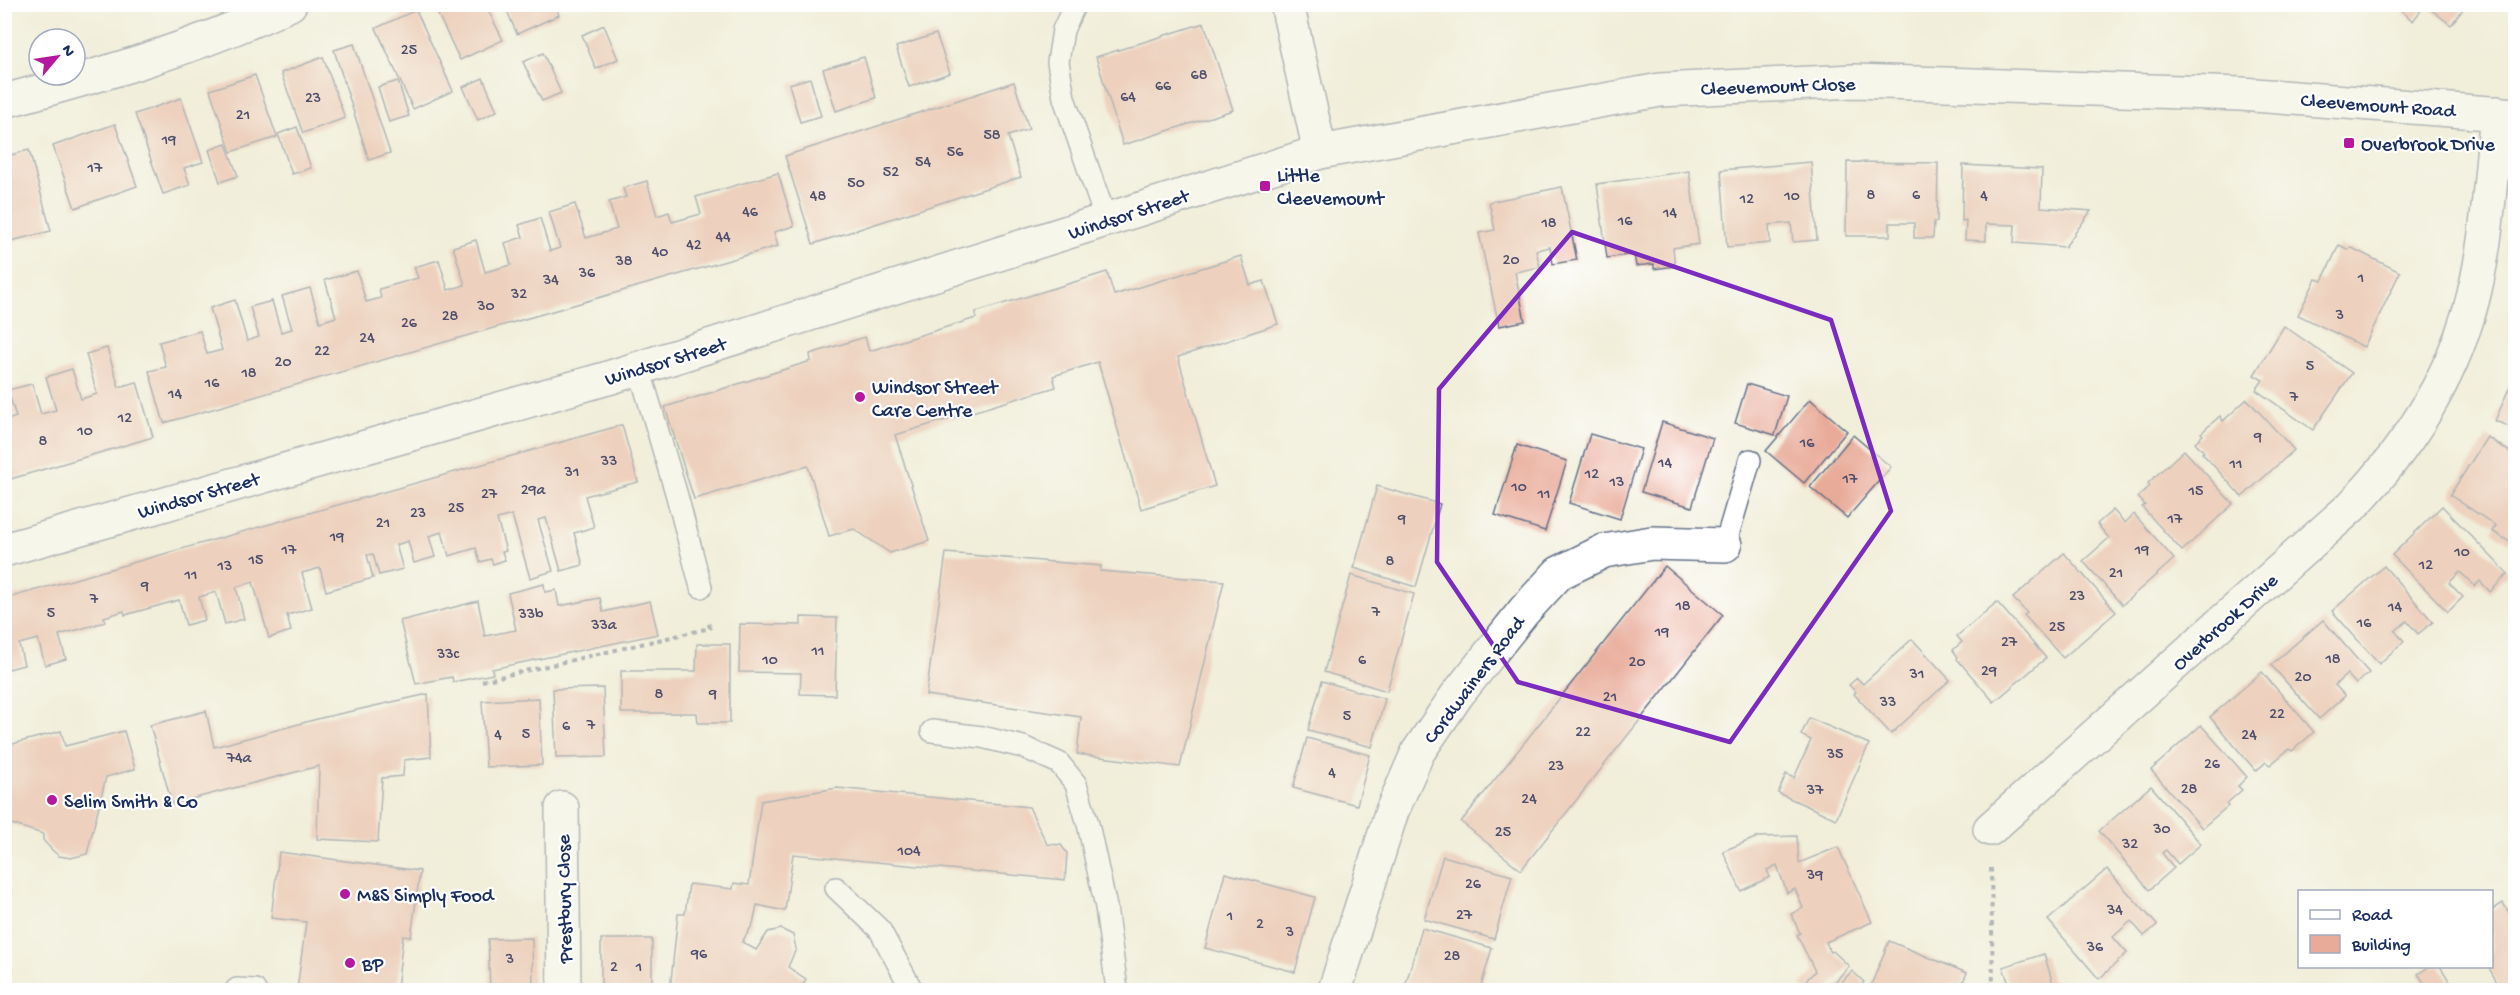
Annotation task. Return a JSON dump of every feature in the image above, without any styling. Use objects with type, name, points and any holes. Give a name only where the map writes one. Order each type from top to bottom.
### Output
[{"type":"street","points":[[4,101],[76,82],[178,48],[290,4]]},
{"type":"street","points":[[1287,4],[1320,152]]},
{"type":"street","name":"Cleevemount Close","points":[[1320,152],[1660,90],[1855,81],[2241,94]]},
{"type":"street","name":"Cleevemount Road","points":[[2241,94],[2506,114]]},
{"type":"street","name":"Overbrook Drive","points":[[1990,829],[2351,507],[2406,445],[2428,410],[2452,360],[2470,308],[2506,114]]},
{"type":"street","name":"Windsor Street","points":[[4,550],[639,368],[1320,152]]},
{"type":"street","name":"Cordwainers Road","points":[[1335,990],[1392,812],[1418,752],[1457,695],[1524,611],[1559,573],[1604,551],[1652,543],[1725,545]]},
{"type":"street","name":"Prestbury Close","points":[[562,808],[564,990]]},
{"type":"lane","points":[[1075,4],[1063,30],[1058,62],[1064,98],[1106,220]]},
{"type":"lane","points":[[639,368],[677,496],[700,587]]},
{"type":"lane","points":[[1725,545],[1750,460]]},
{"type":"lane","points":[[932,731],[982,737],[1023,747],[1059,763],[1076,784],[1088,824],[1106,907],[1117,990]]},
{"type":"lane","points":[[836,888],[880,930],[912,990]]},
{"type":"lane","points":[[236,990],[255,990]]},
{"type":"path","points":[[482,681],[710,628],[700,587]]},
{"type":"path","points":[[1990,829],[1993,990]]},
{"type":"highlighted area","points":[[1572,232],[1831,320],[1891,511],[1730,742],[1518,682],[1437,562],[1439,389]]},
{"type":"building","points":[[433,4],[485,4],[503,40],[460,60]]},
{"type":"building","points":[[504,4],[555,4],[559,15],[517,34]]},
{"type":"building","points":[[1466,4],[1502,4],[1502,6],[1467,12]]},
{"type":"building","points":[[2394,4],[2467,4],[2451,25],[2425,5],[2413,21]]},
{"type":"building","points":[[416,10],[453,91],[413,109],[376,28]]},
{"type":"building","points":[[1204,23],[1233,110],[1123,145],[1096,57]]},
{"type":"building","points":[[604,25],[618,59],[596,69],[582,35]]},
{"type":"building","points":[[936,34],[950,73],[909,87],[896,47]]},
{"type":"building","points":[[354,44],[390,153],[369,160],[334,50]]},
{"type":"building","points":[[543,53],[561,93],[542,101],[523,62]]},
{"type":"building","points":[[323,57],[345,118],[303,133],[281,73]]},
{"type":"building","points":[[864,57],[876,98],[836,111],[823,69]]},
{"type":"building","points":[[255,75],[277,137],[231,152],[210,90]]},
{"type":"building","points":[[483,78],[497,111],[478,120],[463,87]]},
{"type":"building","points":[[810,78],[821,116],[800,122],[789,84]]},
{"type":"building","points":[[398,81],[409,116],[389,122],[378,87]]},
{"type":"building","points":[[1014,82],[1029,129],[1008,136],[1021,177],[813,244],[785,156]]},
{"type":"building","points":[[181,98],[203,162],[184,168],[190,185],[163,194],[135,114]]},
{"type":"building","points":[[115,124],[137,186],[75,208],[53,146]]},
{"type":"building","points":[[297,127],[311,168],[292,174],[278,134]]},
{"type":"building","points":[[226,144],[238,176],[220,182],[209,150]]},
{"type":"building","points":[[29,150],[51,231],[7,242],[4,232],[4,157]]},
{"type":"building","points":[[1811,162],[1817,240],[1793,242],[1791,223],[1769,225],[1770,243],[1727,247],[1721,170]]},
{"type":"building","points":[[1847,162],[1938,163],[1937,222],[1934,222],[1933,238],[1914,238],[1914,223],[1890,223],[1890,236],[1846,236]]},
{"type":"building","points":[[1963,165],[2042,169],[2041,207],[2091,211],[2065,247],[2014,243],[2015,225],[1986,224],[1986,241],[1965,240],[1966,220],[1962,221]]},
{"type":"building","points":[[1689,171],[1699,244],[1673,248],[1675,266],[1654,269],[1654,264],[1636,266],[1634,254],[1607,258],[1597,184]]},
{"type":"building","points":[[778,173],[794,226],[774,232],[778,246],[164,423],[149,371],[166,367],[159,342],[200,331],[207,354],[222,350],[210,308],[235,300],[247,341],[259,337],[250,307],[272,301],[281,332],[292,329],[282,296],[310,288],[320,322],[336,317],[325,280],[357,271],[366,302],[381,298],[379,289],[418,278],[414,267],[439,260],[448,290],[465,285],[453,247],[476,240],[485,272],[511,265],[505,243],[523,237],[519,225],[540,218],[550,251],[560,248],[549,212],[575,204],[586,238],[617,229],[609,202],[626,197],[623,188],[647,181],[657,216],[669,212],[672,222],[701,214],[696,197]]},
{"type":"building","points":[[1562,187],[1577,260],[1553,264],[1550,247],[1536,250],[1540,267],[1515,272],[1525,321],[1499,326],[1479,233],[1495,230],[1489,202]]},
{"type":"building","points":[[2339,245],[2349,250],[2350,247],[2400,272],[2364,347],[2298,315],[2316,279],[2322,281]]},
{"type":"building","name":"Windsor Street Care Centre","points":[[1241,256],[1250,285],[1264,281],[1278,324],[1178,357],[1215,486],[1141,509],[1098,362],[1053,376],[1056,387],[895,435],[929,541],[890,553],[854,529],[829,536],[808,466],[694,499],[665,407],[811,361],[810,354],[865,337],[869,351],[976,318],[976,312],[1107,272],[1114,295]]},
{"type":"building","points":[[2284,326],[2352,373],[2313,430],[2256,390],[2263,380],[2254,375]]},
{"type":"building","points":[[107,348],[119,387],[137,382],[153,437],[4,481],[4,421],[16,417],[8,390],[32,384],[41,414],[56,410],[46,377],[72,369],[81,399],[97,394],[86,354]]},
{"type":"building","points":[[2516,372],[2516,429],[2495,421]]},
{"type":"building","points":[[1747,384],[1787,396],[1775,435],[1735,423]]},
{"type":"building","points":[[1810,399],[1847,431],[1804,483],[1766,451]]},
{"type":"building","points":[[2247,399],[2294,450],[2242,497],[2202,453],[2204,452],[2195,442],[2203,435],[2201,433],[2220,416],[2223,421]]},
{"type":"building","points":[[1662,422],[1713,438],[1692,507],[1641,492]]},
{"type":"building","points":[[622,425],[638,482],[585,496],[594,527],[574,533],[583,565],[561,571],[546,518],[538,520],[553,571],[530,578],[512,515],[497,519],[506,551],[502,552],[505,560],[493,564],[491,559],[480,562],[476,548],[449,556],[442,532],[429,536],[435,557],[414,563],[408,541],[396,545],[403,569],[379,575],[373,554],[367,555],[373,578],[326,591],[320,568],[302,573],[312,608],[287,615],[291,631],[269,638],[253,582],[236,587],[244,619],[225,624],[216,592],[199,597],[205,620],[186,625],[179,600],[125,615],[124,611],[104,617],[105,622],[59,635],[66,659],[45,665],[38,639],[19,644],[24,665],[5,670],[4,599]]},
{"type":"building","points":[[1590,434],[1641,449],[1620,519],[1569,503]]},
{"type":"building","points":[[1853,435],[1891,467],[1847,518],[1810,487]]},
{"type":"building","points":[[2487,437],[2516,456],[2516,546],[2492,531],[2496,526],[2450,495]]},
{"type":"building","points":[[1517,445],[1567,461],[1545,531],[1495,515]]},
{"type":"building","points":[[2184,450],[2233,504],[2182,551],[2142,507],[2145,505],[2138,497],[2150,486],[2148,483]]},
{"type":"building","points":[[1377,486],[1440,504],[1416,587],[1354,568]]},
{"type":"building","points":[[2442,506],[2508,574],[2490,592],[2480,581],[2475,586],[2460,572],[2449,583],[2463,597],[2448,612],[2392,555]]},
{"type":"building","points":[[2113,510],[2125,523],[2134,514],[2174,559],[2122,605],[2083,561],[2109,538],[2097,524]]},
{"type":"building","points":[[946,553],[1101,566],[1100,571],[1224,581],[1180,767],[1077,754],[1081,717],[926,695]]},
{"type":"building","points":[[2064,553],[2116,612],[2063,658],[2024,615],[2027,613],[2013,598]]},
{"type":"building","points":[[1665,566],[1723,615],[1521,870],[1461,822]]},
{"type":"building","points":[[2384,566],[2433,622],[2418,634],[2407,621],[2395,631],[2404,641],[2379,664],[2332,611]]},
{"type":"building","points":[[1351,575],[1414,594],[1387,691],[1324,672]]},
{"type":"building","points":[[544,584],[545,592],[556,590],[559,606],[600,598],[603,612],[650,601],[658,634],[492,669],[493,674],[453,682],[452,677],[416,684],[400,621],[478,601],[485,636],[516,630],[508,593]]},
{"type":"building","points":[[1997,602],[2046,658],[1994,702],[1957,659],[1953,650],[1962,642],[1957,636]]},
{"type":"building","points":[[801,617],[837,618],[835,695],[800,694],[801,673],[739,672],[740,624],[801,625]]},
{"type":"building","points":[[2323,620],[2369,673],[2356,684],[2347,674],[2335,685],[2345,696],[2319,719],[2271,665]]},
{"type":"building","points":[[1912,639],[1950,680],[1891,734],[1854,694],[1856,692],[1849,685],[1857,678],[1863,684]]},
{"type":"building","points":[[697,644],[730,644],[730,723],[698,723],[697,713],[621,713],[621,671],[696,671]]},
{"type":"building","points":[[2262,672],[2314,732],[2292,751],[2289,749],[2270,765],[2266,762],[2256,771],[2210,717]]},
{"type":"building","points":[[1322,681],[1385,699],[1372,747],[1308,730]]},
{"type":"building","points":[[603,688],[606,757],[556,758],[553,689]]},
{"type":"building","points":[[428,694],[431,757],[404,760],[403,776],[382,778],[378,842],[317,839],[319,766],[172,804],[150,725],[206,711],[214,747],[321,718]]},
{"type":"building","points":[[539,698],[542,765],[486,767],[482,701]]},
{"type":"building","points":[[1809,718],[1869,744],[1836,819],[1778,793],[1786,774],[1794,778],[1811,740],[1801,735]]},
{"type":"building","points":[[2201,725],[2247,777],[2238,786],[2242,790],[2226,804],[2228,806],[2202,828],[2151,770]]},
{"type":"building","name":"Selim Smith & Co","points":[[61,731],[65,746],[124,731],[135,769],[106,777],[87,854],[71,858],[59,856],[43,840],[43,834],[5,822],[5,746]]},
{"type":"building","points":[[1307,738],[1370,755],[1357,805],[1293,788]]},
{"type":"building","points":[[2151,786],[2201,844],[2178,864],[2166,850],[2162,853],[2174,868],[2149,890],[2099,831]]},
{"type":"building","points":[[837,788],[1029,807],[1047,844],[1061,845],[1067,853],[1065,880],[793,854],[785,911],[757,905],[753,924],[742,942],[756,950],[768,932],[781,929],[793,935],[796,949],[788,967],[806,979],[800,990],[670,990],[678,914],[685,914],[689,884],[733,889],[734,883],[749,885],[761,801]]},
{"type":"building","points":[[1797,836],[1799,863],[1838,847],[1872,922],[1826,942],[1830,952],[1833,951],[1849,966],[1828,990],[1807,990],[1801,986],[1815,971],[1797,935],[1800,933],[1791,914],[1803,908],[1795,889],[1787,893],[1777,865],[1767,870],[1770,877],[1741,891],[1723,851],[1758,837]]},
{"type":"building","name":"M&S Simply Food","points":[[279,852],[420,871],[411,937],[403,936],[397,990],[297,990],[306,922],[271,918]]},
{"type":"building","points":[[1443,856],[1512,876],[1494,939],[1424,919]]},
{"type":"building","points":[[2107,869],[2157,925],[2144,936],[2131,921],[2113,937],[2127,953],[2099,979],[2048,920]]},
{"type":"building","points":[[1225,873],[1315,897],[1295,972],[1205,948]]},
{"type":"building","points":[[2503,903],[2516,924],[2516,990],[2496,990],[2500,988],[2489,968],[2493,968],[2493,909]]},
{"type":"building","points":[[1422,928],[1492,948],[1480,990],[1404,990]]},
{"type":"building","points":[[532,938],[533,990],[490,990],[488,939]]},
{"type":"building","points":[[601,939],[652,939],[652,990],[601,990]]},
{"type":"building","points":[[1889,941],[1967,973],[1959,990],[1869,990]]},
{"type":"building","points":[[2044,954],[2055,990],[2011,990],[2003,967]]},
{"type":"building","points":[[2427,968],[2441,968],[2455,990],[2429,990],[2418,974]]},
{"type":"building","points":[[1852,971],[1864,982],[1857,990],[1834,990]]},
{"type":"place","name":"Overbrook Drive","points":[[2349,143]]},
{"type":"place","name":"Little Cleevemount","points":[[1265,186]]},
{"type":"place","name":"Windsor Street Care Centre","points":[[860,397]]},
{"type":"place","name":"Selim Smith & Co","points":[[52,800]]},
{"type":"place","name":"M&S Simply Food","points":[[345,894]]},
{"type":"place","name":"BP","points":[[350,963]]}]
